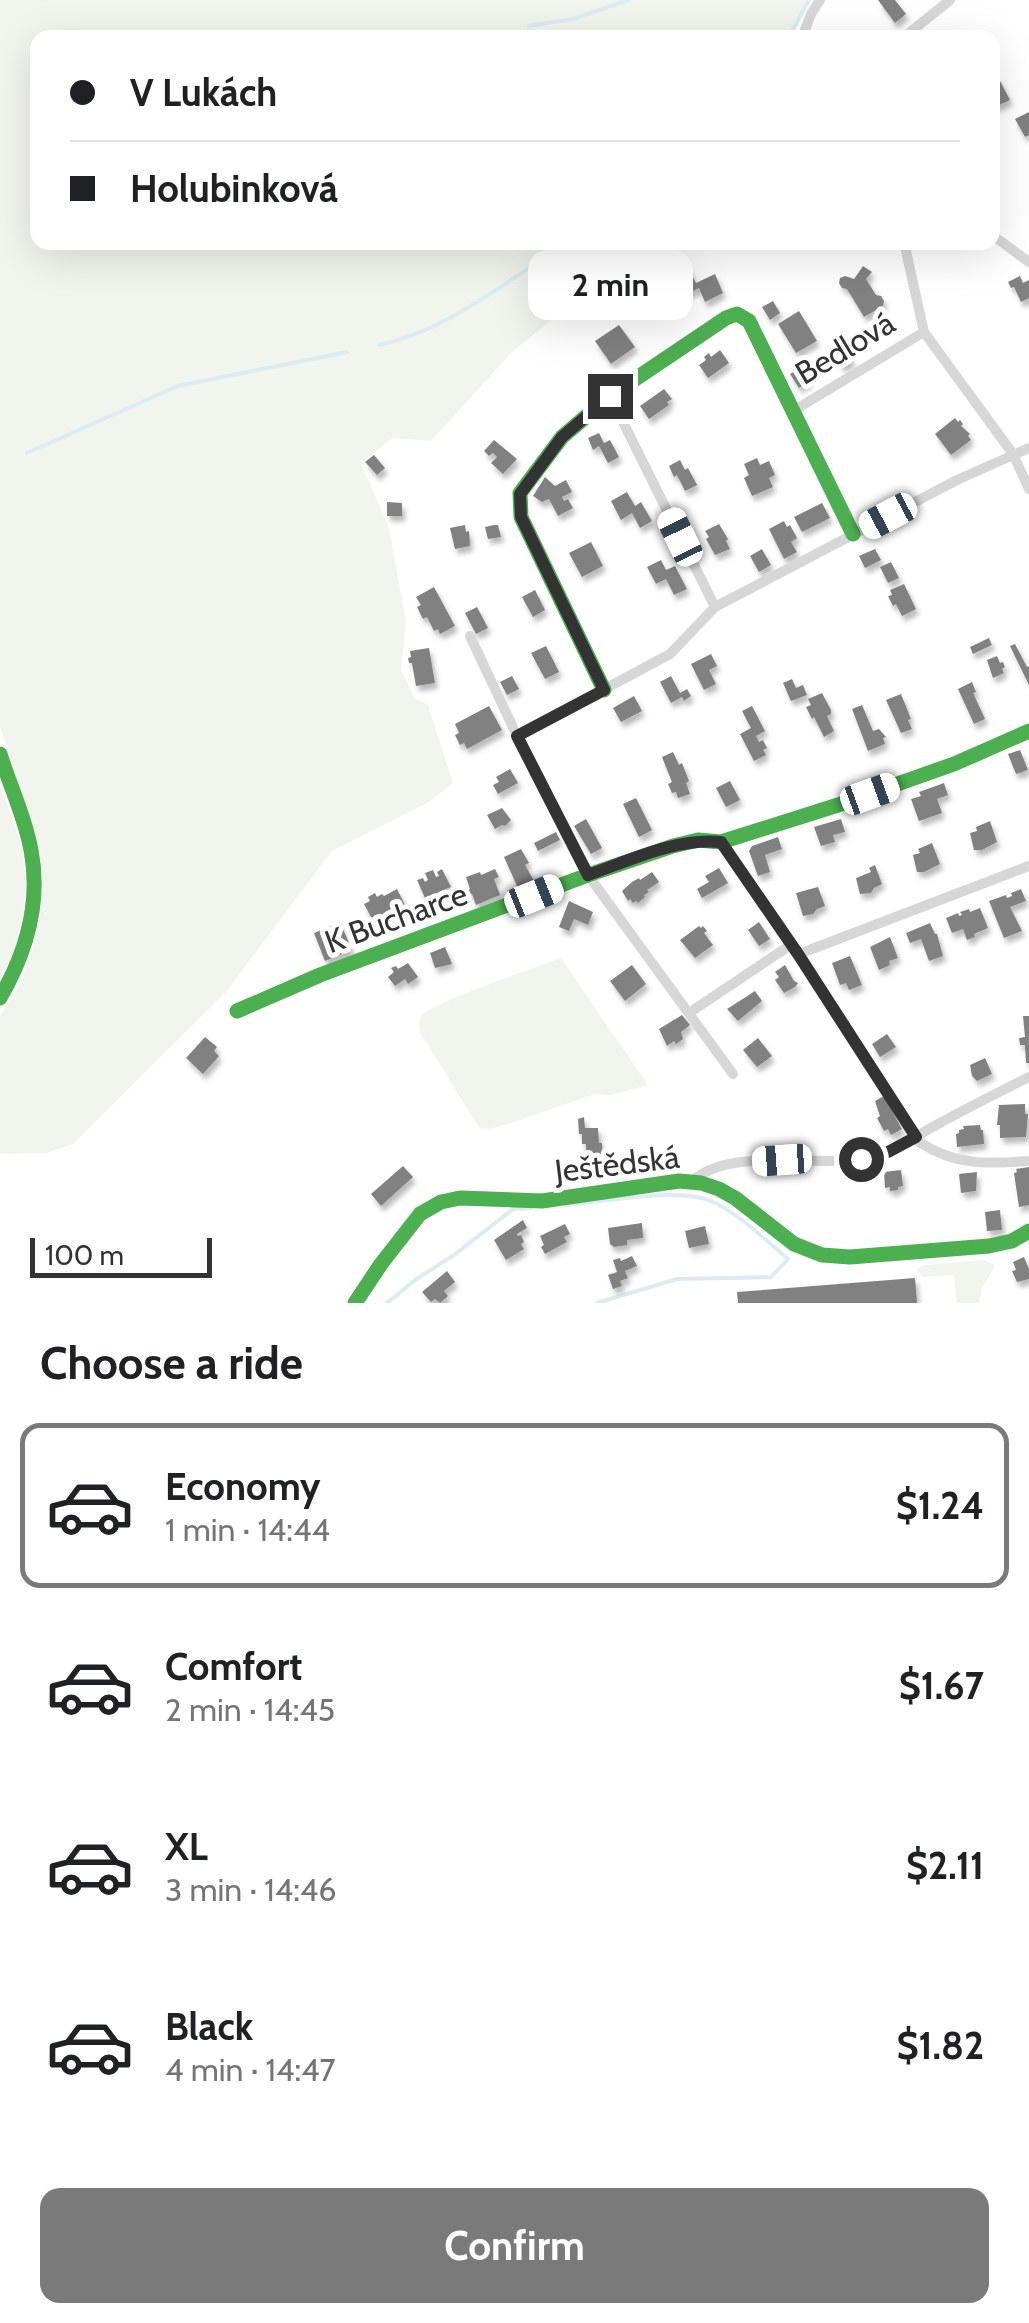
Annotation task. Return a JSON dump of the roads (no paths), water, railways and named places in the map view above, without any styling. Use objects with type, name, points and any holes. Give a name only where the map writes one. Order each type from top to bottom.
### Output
[{"type":"street","points":[[805,30],[820,0]]},
{"type":"street","points":[[913,30],[950,0]]},
{"type":"street","points":[[1000,241],[1029,262]]},
{"type":"street","points":[[906,250],[924,332],[1013,454],[1029,488]]},
{"type":"street","name":"Bedlová","points":[[610,396],[726,318],[738,314],[749,321],[853,534]]},
{"type":"street","name":"Bedlová","points":[[794,411],[924,332]]},
{"type":"street","points":[[604,690],[521,517],[520,494],[562,437],[610,396],[714,607]]},
{"type":"street","points":[[517,736],[670,654],[714,607],[957,480],[1029,448]]},
{"type":"street","points":[[470,636],[588,875],[733,1074]]},
{"type":"street","name":"K Bucharce","points":[[237,1011],[320,975],[588,875],[673,846],[698,840],[721,842],[870,794],[985,752],[1029,731]]},
{"type":"street","points":[[0,998],[26,939],[34,883],[31,851],[3,764]]},
{"type":"street","points":[[721,842],[916,1137],[936,1154],[959,1161],[1029,1161]]},
{"type":"street","points":[[689,1013],[795,949],[1029,866]]},
{"type":"street","points":[[692,1180],[723,1164],[861,1159],[888,1152],[1029,1077]]},
{"type":"street","name":"Ještědská","points":[[356,1303],[380,1264],[420,1214],[441,1202],[460,1198],[542,1201],[692,1180],[730,1194],[808,1251],[836,1258],[989,1246],[1029,1231]]},
{"type":"waterway","points":[[529,26],[573,19],[628,0]]},
{"type":"waterway","points":[[793,30],[809,0]]},
{"type":"waterway","points":[[379,345],[431,328],[558,250]]},
{"type":"waterway","points":[[27,453],[178,386],[347,352]]},
{"type":"waterway","points":[[566,1205],[662,1195],[699,1197],[733,1214],[788,1259],[771,1277],[677,1279],[597,1303]]},
{"type":"waterway","points":[[387,1303],[513,1209],[531,1208]]}]
